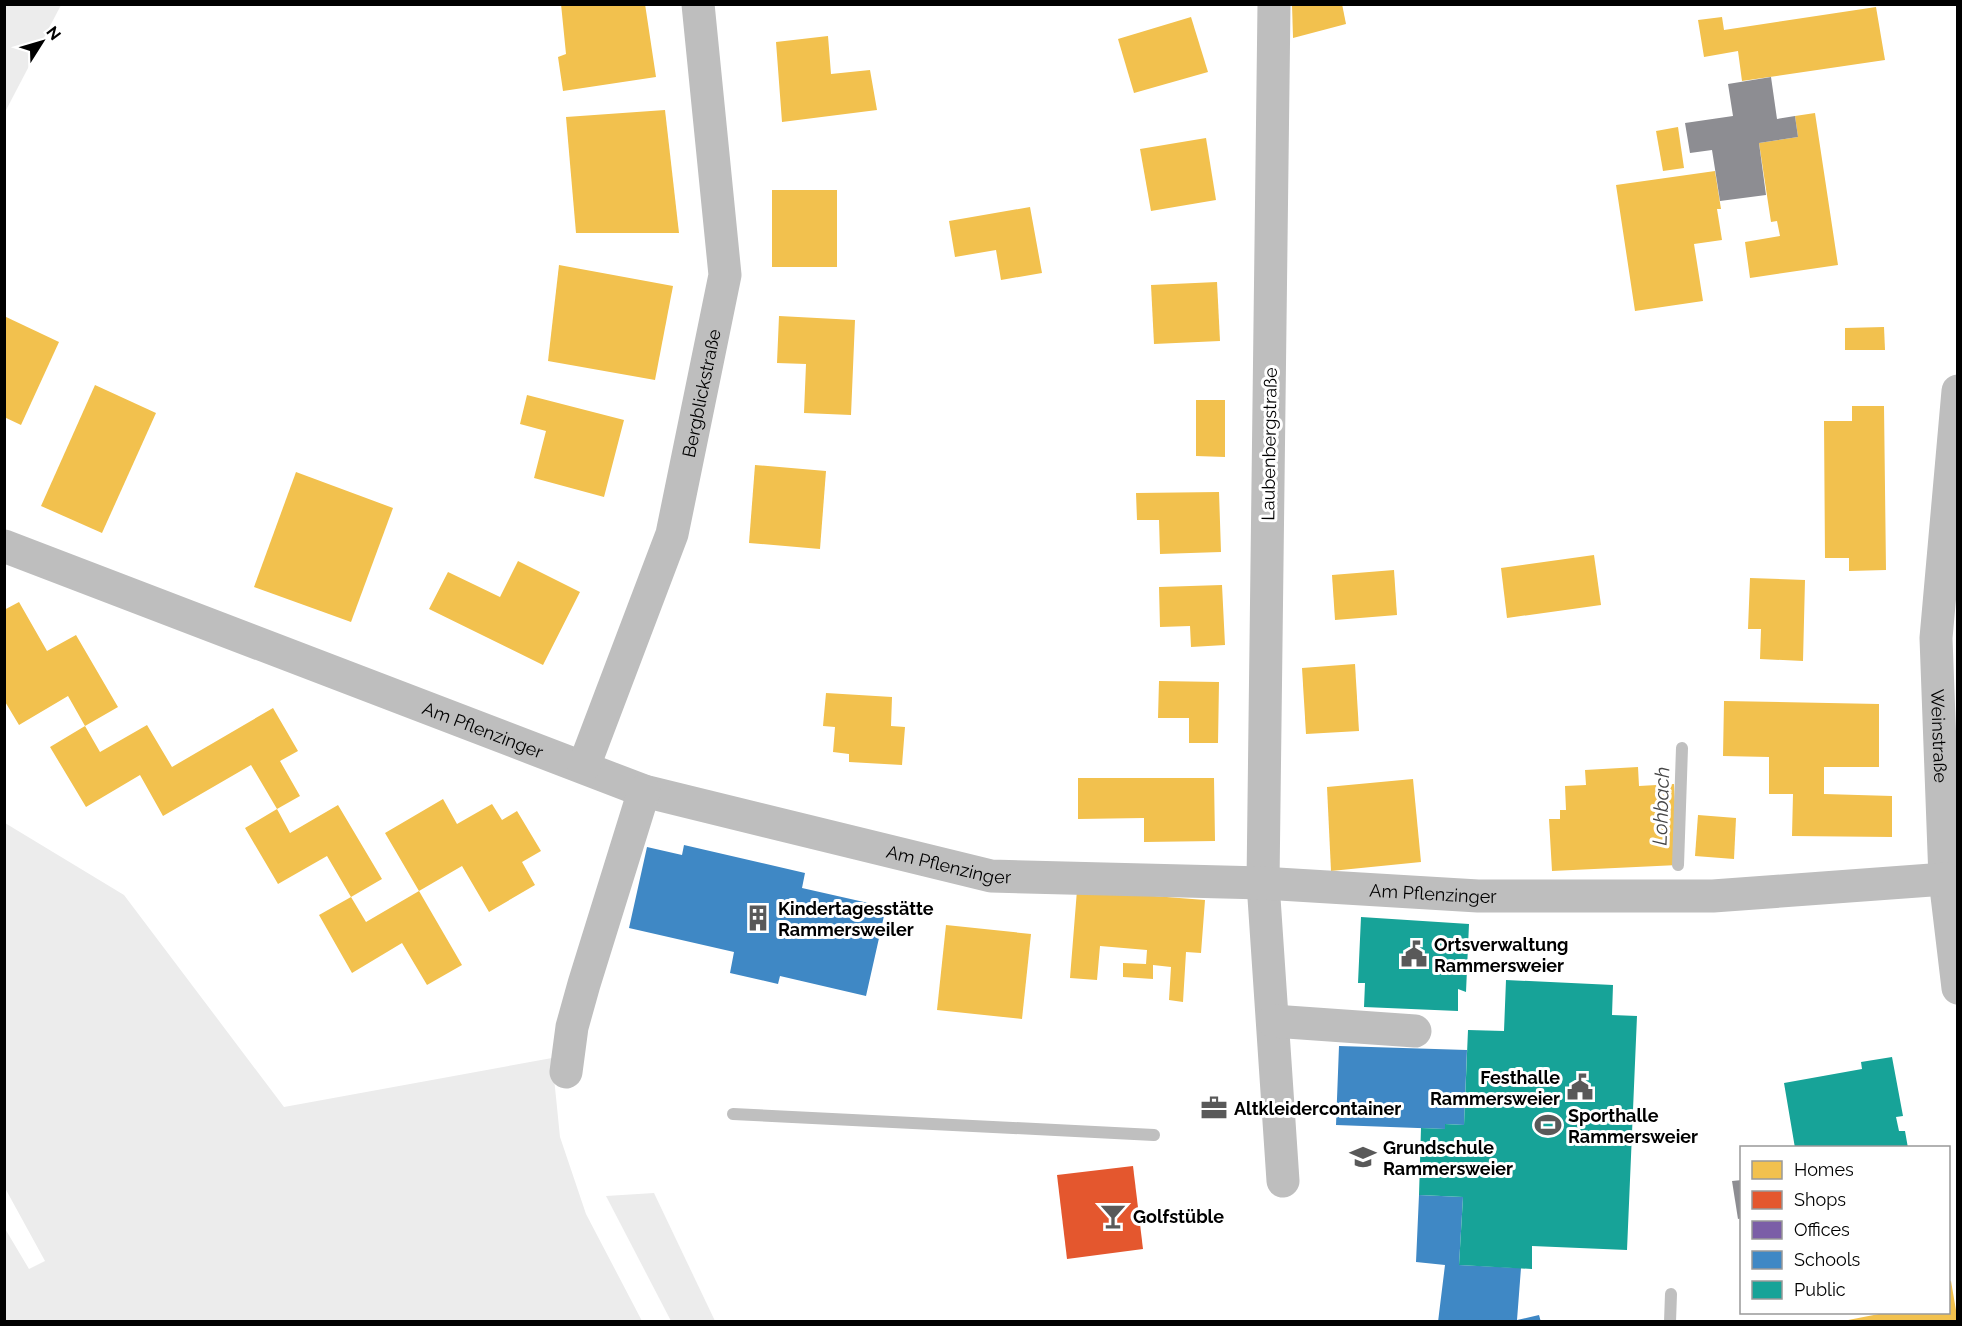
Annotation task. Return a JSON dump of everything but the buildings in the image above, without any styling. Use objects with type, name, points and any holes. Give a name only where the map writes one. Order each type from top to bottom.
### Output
[{"type":"street","name":"Bergblickstraße","points":[[584,766],[672,534],[725,275],[698,4]]},
{"type":"street","name":"Laubenbergstraße","points":[[1274,4],[1263,883],[1283,1181]]},
{"type":"street","name":"Weinstraße","points":[[1958,391],[1954,514],[1936,638],[1958,988]]},
{"type":"street","name":"Am Pflenzinger","points":[[4,546],[584,766],[644,791],[991,876],[1263,883],[1478,896],[1713,896],[1951,871]]},
{"type":"street","points":[[566,1072],[572,1027],[644,791]]},
{"type":"street","points":[[1273,1021],[1415,1031]]},
{"type":"shaded area","points":[[4,5],[61,5],[5,112]]},
{"type":"shaded area","points":[[5,823],[124,895],[284,1107],[552,1058],[560,1137],[586,1214],[642,1321],[5,1321],[4,1227],[29,1269],[45,1261],[5,1188]]},
{"type":"shaded area","points":[[654,1193],[715,1321],[671,1321],[606,1196]]},
{"type":"waterway","name":"Lohbach","points":[[1678,865],[1682,748]]},
{"type":"waterway","points":[[733,1114],[1154,1135]]},
{"type":"waterway","name":"Lohbach","points":[[1670,1322],[1671,1294]]},
{"type":"place","name":"Kindertagesstätte Rammersweiler","points":[[758,918]]},
{"type":"place","name":"Ortsverwaltung Rammersweier","points":[[1414,954]]},
{"type":"place","name":"Festhalle Rammersweier","points":[[1580,1087]]},
{"type":"place","name":"Altkleidercontainer","points":[[1214,1108]]},
{"type":"place","name":"Sporthalle Rammersweier","points":[[1548,1125]]},
{"type":"place","name":"Grundschule Rammersweier","points":[[1363,1157]]},
{"type":"place","name":"Golfstüble","points":[[1113,1216]]}]
